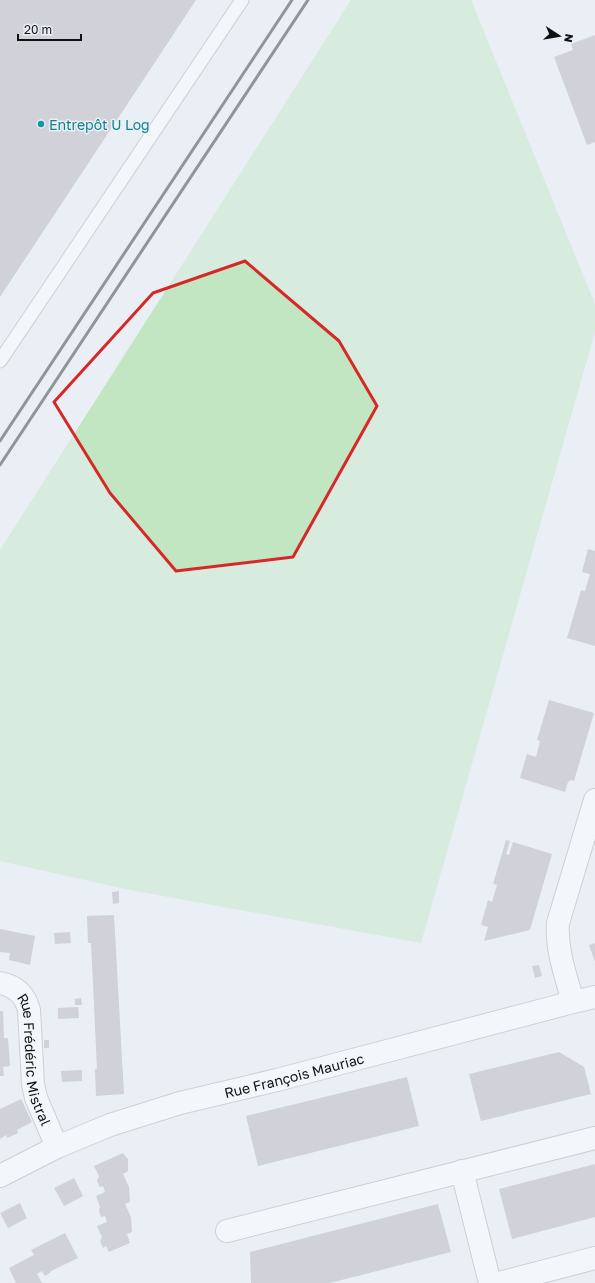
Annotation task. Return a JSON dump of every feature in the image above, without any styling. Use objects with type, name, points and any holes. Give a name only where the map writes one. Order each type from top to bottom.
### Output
[{"type":"street","points":[[573,1002],[560,955],[558,923],[595,800]]},
{"type":"street","name":"Rue Frédéric Mistral","points":[[0,983],[12,986],[18,990],[27,1003],[33,1084],[36,1098],[57,1148]]},
{"type":"street","name":"Rue François Mauriac","points":[[0,1176],[57,1148],[110,1125],[180,1103],[277,1080],[573,1002],[595,998]]},
{"type":"street","points":[[227,1231],[595,1138]]},
{"type":"street","points":[[462,1171],[490,1283]]},
{"type":"street","points":[[499,1283],[595,1258]]},
{"type":"lane","points":[[0,361],[242,0]]},
{"type":"highlighted area","points":[[245,261],[339,341],[377,406],[293,557],[176,571],[110,493],[54,402],[153,293]]},
{"type":"green space","points":[[351,0],[471,0],[595,304],[595,332],[421,943],[125,889],[0,861],[0,550]]},
{"type":"building","name":"Entrepôt U Log","points":[[0,0],[196,0],[0,297]]},
{"type":"building","points":[[595,35],[595,142],[587,145],[554,57],[573,50],[571,44]]},
{"type":"building","points":[[588,549],[595,551],[595,646],[567,638],[581,590],[585,591],[590,574],[582,572]]},
{"type":"building","points":[[549,700],[594,713],[574,781],[571,780],[568,782],[565,792],[520,778],[527,754],[536,757],[540,741],[537,740]]},
{"type":"building","points":[[506,840],[510,841],[506,854],[509,855],[513,842],[552,854],[530,930],[484,941],[488,927],[481,925],[488,900],[492,902],[497,885],[493,884]]},
{"type":"building","points":[[119,891],[119,903],[113,904],[112,892]]},
{"type":"building","points":[[114,915],[124,1094],[96,1096],[95,1069],[97,1069],[91,943],[88,943],[87,916]]},
{"type":"building","points":[[0,929],[35,936],[30,965],[9,960],[10,953],[0,952]]},
{"type":"building","points":[[70,932],[71,943],[55,944],[54,933]]},
{"type":"building","points":[[595,943],[595,962],[589,945]]},
{"type":"building","points":[[539,965],[542,976],[535,978],[532,966]]},
{"type":"building","points":[[81,998],[82,1005],[75,1005],[75,999]]},
{"type":"building","points":[[78,1007],[79,1018],[58,1019],[58,1008]]},
{"type":"building","points":[[0,1011],[3,1011],[4,1038],[8,1038],[10,1066],[3,1067],[4,1076],[0,1076]]},
{"type":"building","points":[[44,1040],[49,1040],[49,1048],[44,1048]]},
{"type":"building","points":[[559,1052],[584,1067],[591,1094],[481,1121],[469,1074]]},
{"type":"building","points":[[82,1070],[82,1081],[62,1082],[61,1071]]},
{"type":"building","points":[[407,1077],[419,1126],[258,1166],[246,1116]]},
{"type":"building","points":[[21,1099],[32,1122],[17,1130],[18,1133],[7,1138],[6,1135],[0,1139],[0,1109]]},
{"type":"building","points":[[123,1153],[128,1159],[128,1171],[123,1174],[129,1187],[130,1202],[125,1204],[131,1217],[132,1232],[127,1234],[130,1243],[109,1252],[106,1246],[103,1248],[100,1241],[102,1237],[97,1226],[107,1222],[105,1216],[101,1217],[99,1211],[100,1207],[96,1196],[105,1192],[103,1186],[100,1187],[97,1181],[99,1176],[94,1166]]},
{"type":"building","points":[[595,1164],[595,1217],[512,1239],[499,1189]]},
{"type":"building","points":[[74,1178],[83,1196],[64,1206],[54,1188]]},
{"type":"building","points":[[20,1203],[27,1218],[8,1228],[0,1213]]},
{"type":"building","points":[[438,1204],[451,1252],[330,1283],[251,1283],[250,1252]]},
{"type":"building","points":[[65,1233],[78,1258],[51,1271],[45,1276],[42,1271],[37,1274],[42,1283],[16,1283],[9,1268],[34,1255],[31,1250]]},
{"type":"railway","points":[[0,441],[292,0]]},
{"type":"railway","points":[[0,465],[308,0]]},
{"type":"place","name":"Entrepôt U Log","points":[[41,124]]}]
